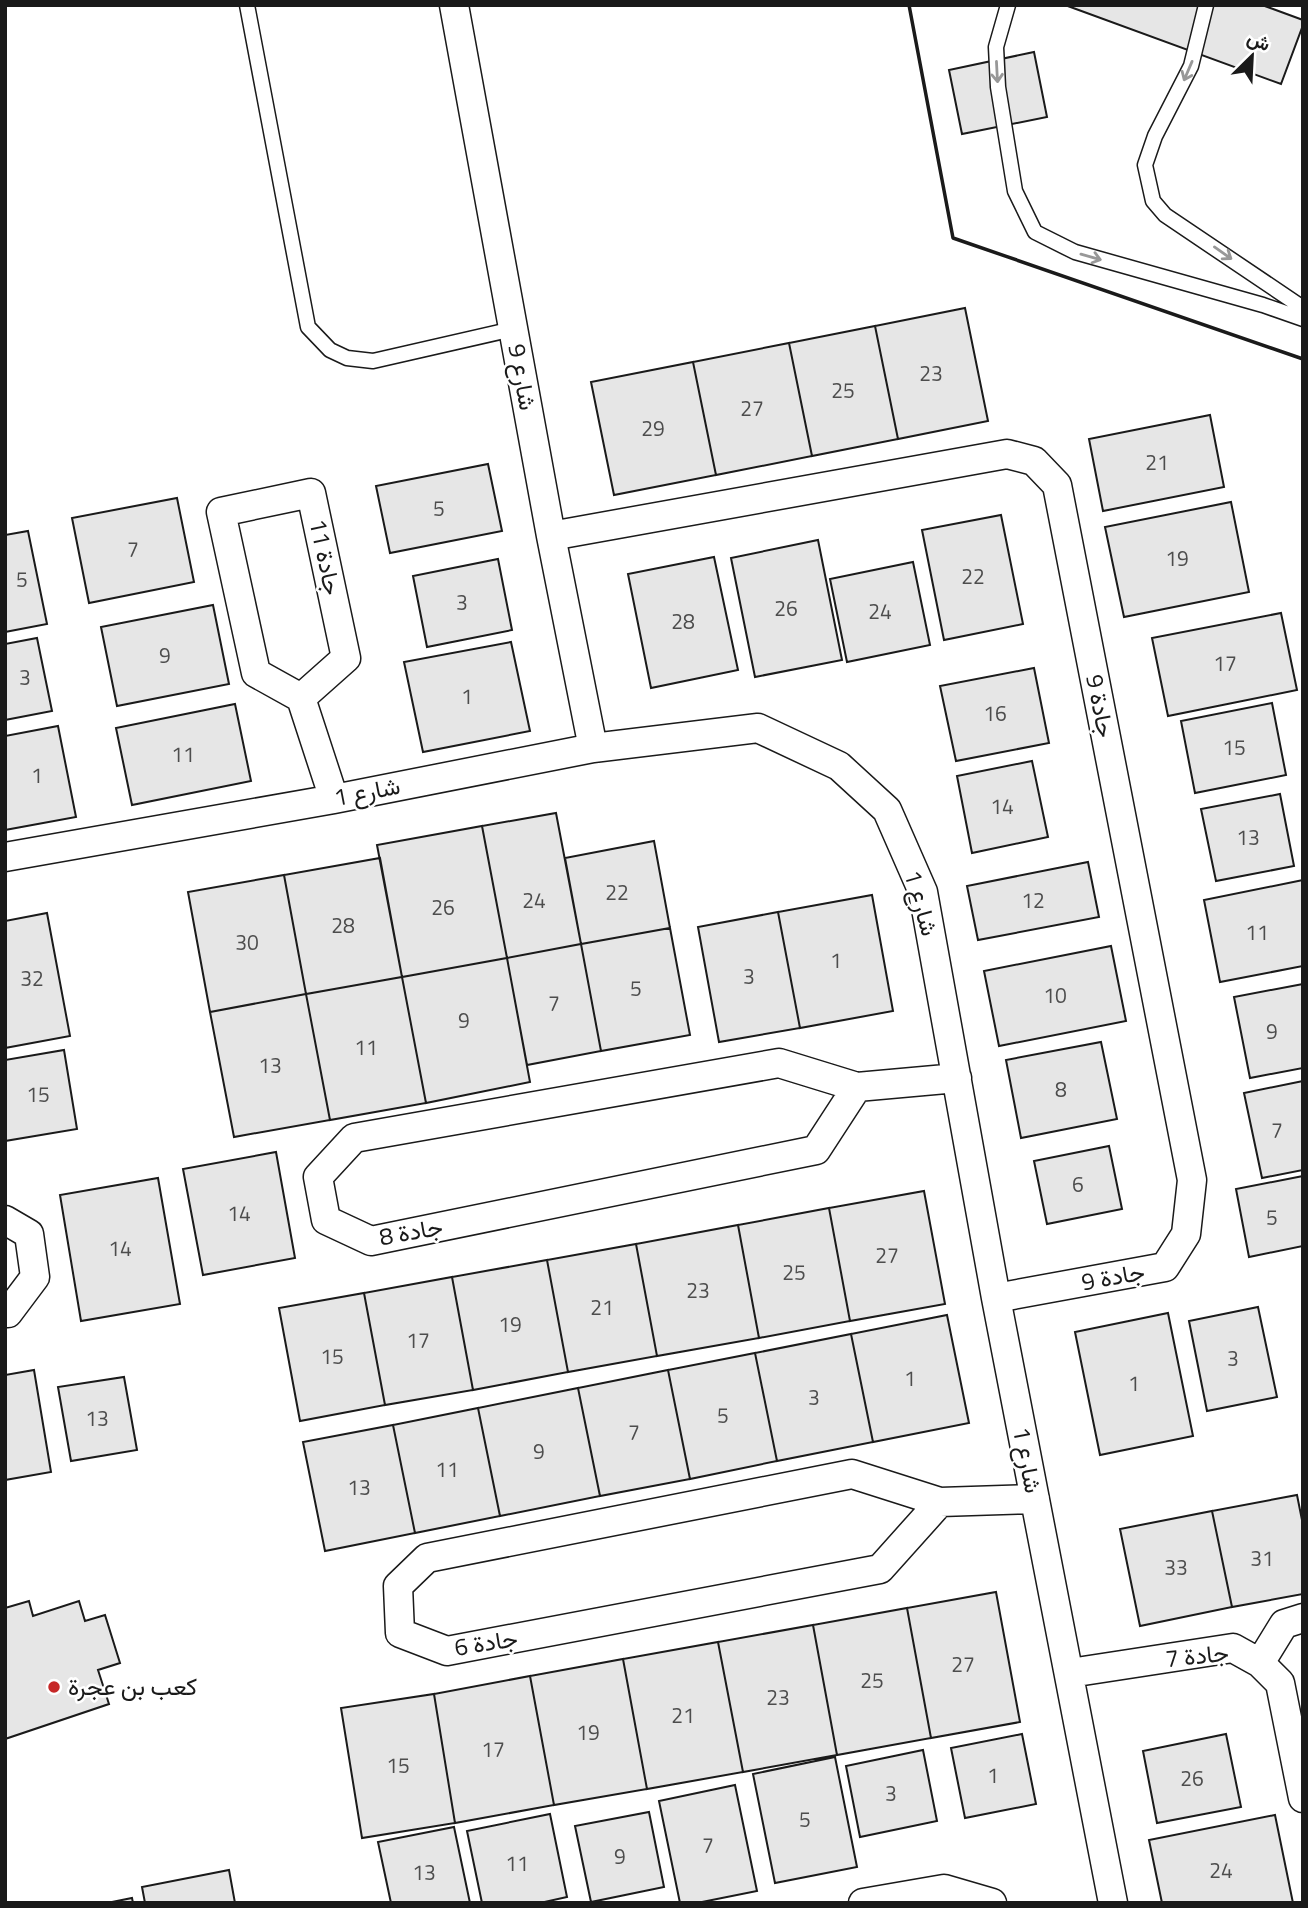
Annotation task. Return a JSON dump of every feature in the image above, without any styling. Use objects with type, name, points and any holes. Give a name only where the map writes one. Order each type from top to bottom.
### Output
[{"type":"street","name":"شارع 9","points":[[454,5],[551,536],[593,748]]},
{"type":"street","name":"جادة 9","points":[[551,536],[1007,454],[1034,461],[1057,485],[1192,1180],[1186,1234],[1165,1268],[996,1298]]},
{"type":"street","name":"جادة 11","points":[[311,493],[346,657],[301,698],[256,673],[221,512],[311,493]]},
{"type":"street","points":[[301,698],[334,799]]},
{"type":"street","name":"شارع 1","points":[[5,858],[334,799],[593,748],[758,728],[839,766],[887,810],[923,892],[996,1298],[1070,1673],[1104,1902]]},
{"type":"street","name":"جادة 8","points":[[857,1087],[816,1150],[371,1241],[326,1220],[318,1177],[354,1138],[779,1063],[857,1087],[957,1078]]},
{"type":"street","points":[[5,1220],[29,1234],[35,1277],[5,1313]]},
{"type":"street","name":"جادة 6","points":[[940,1502],[880,1569],[447,1651],[400,1633],[398,1586],[427,1558],[852,1474],[940,1502],[1035,1500]]},
{"type":"street","points":[[1260,1663],[1284,1624],[1303,1618]]},
{"type":"street","name":"جادة 7","points":[[1070,1673],[1233,1648],[1260,1663],[1280,1683],[1303,1798]]},
{"type":"street","points":[[863,1903],[944,1889],[992,1903]]},
{"type":"lane","points":[[247,5],[308,327],[330,350],[347,358],[373,361],[513,329]]},
{"type":"lane","points":[[1007,5],[996,47],[998,87],[1015,191],[1035,232],[1075,252],[1263,305],[1303,319]]},
{"type":"lane","points":[[1206,5],[1191,66],[1155,136],[1145,165],[1153,201],[1165,215],[1303,308]]},
{"type":"building","points":[[1065,5],[1262,5],[1303,20],[1303,25],[1281,84]]},
{"type":"building","points":[[1034,52],[1047,117],[962,134],[949,70]]},
{"type":"building","points":[[965,308],[988,421],[898,439],[875,326]]},
{"type":"building","points":[[875,326],[898,439],[812,456],[789,343]]},
{"type":"building","points":[[789,343],[812,456],[716,475],[693,362]]},
{"type":"building","points":[[693,362],[716,475],[614,495],[591,382]]},
{"type":"building","points":[[1210,415],[1224,487],[1103,511],[1089,439]]},
{"type":"building","points":[[488,464],[502,531],[390,553],[376,486]]},
{"type":"building","points":[[177,498],[194,582],[89,603],[72,518]]},
{"type":"building","points":[[1231,502],[1249,592],[1124,617],[1105,527]]},
{"type":"building","points":[[1001,515],[1023,624],[944,640],[922,530]]},
{"type":"building","points":[[28,531],[47,624],[5,632],[5,535]]},
{"type":"building","points":[[818,540],[842,660],[755,677],[731,558]]},
{"type":"building","points":[[714,557],[738,670],[651,688],[628,574]]},
{"type":"building","points":[[498,559],[512,630],[427,647],[413,576]]},
{"type":"building","points":[[913,562],[930,645],[847,662],[830,579]]},
{"type":"building","points":[[213,605],[229,684],[117,706],[101,627]]},
{"type":"building","points":[[1281,613],[1297,690],[1168,716],[1152,638]]},
{"type":"building","points":[[37,638],[52,711],[5,720],[5,644]]},
{"type":"building","points":[[511,642],[530,731],[423,752],[404,662]]},
{"type":"building","points":[[1034,668],[1049,743],[956,761],[940,686]]},
{"type":"building","points":[[1272,703],[1286,775],[1195,793],[1181,721]]},
{"type":"building","points":[[235,704],[251,781],[132,805],[116,728]]},
{"type":"building","points":[[58,726],[76,817],[5,830],[5,736]]},
{"type":"building","points":[[1032,761],[1048,837],[972,853],[957,776]]},
{"type":"building","points":[[1280,794],[1294,866],[1216,881],[1201,809]]},
{"type":"building","points":[[556,813],[581,944],[507,958],[482,826]]},
{"type":"building","points":[[482,826],[507,958],[402,977],[377,845]]},
{"type":"building","points":[[654,841],[670,928],[581,944],[565,858]]},
{"type":"building","points":[[380,858],[402,977],[306,994],[284,875]]},
{"type":"building","points":[[1088,862],[1099,917],[978,940],[967,886]]},
{"type":"building","points":[[284,875],[306,994],[210,1012],[188,892]]},
{"type":"building","points":[[1303,880],[1303,966],[1220,982],[1204,900]]},
{"type":"building","points":[[872,895],[893,1011],[800,1028],[778,912]]},
{"type":"building","points":[[778,912],[800,1028],[719,1042],[698,927]]},
{"type":"building","points":[[47,913],[70,1036],[5,1048],[5,921]]},
{"type":"building","points":[[670,928],[690,1035],[601,1051],[581,944]]},
{"type":"building","points":[[581,944],[601,1051],[527,1065],[507,958]]},
{"type":"building","points":[[1111,946],[1126,1021],[999,1046],[984,971]]},
{"type":"building","points":[[507,958],[530,1082],[426,1103],[402,977]]},
{"type":"building","points":[[402,977],[426,1103],[330,1120],[306,994]]},
{"type":"building","points":[[1303,984],[1303,1068],[1250,1078],[1234,997]]},
{"type":"building","points":[[306,994],[330,1120],[234,1137],[210,1012]]},
{"type":"building","points":[[1101,1042],[1117,1119],[1021,1138],[1006,1060]]},
{"type":"building","points":[[64,1050],[77,1129],[5,1141],[5,1060]]},
{"type":"building","points":[[1303,1081],[1303,1170],[1262,1178],[1244,1093]]},
{"type":"building","points":[[1109,1146],[1122,1209],[1047,1224],[1034,1161]]},
{"type":"building","points":[[276,1152],[295,1258],[203,1275],[183,1169]]},
{"type":"building","points":[[1303,1176],[1303,1246],[1249,1257],[1236,1189]]},
{"type":"building","points":[[158,1178],[180,1304],[81,1321],[60,1195]]},
{"type":"building","points":[[924,1191],[945,1304],[850,1321],[829,1208]]},
{"type":"building","points":[[829,1208],[850,1321],[759,1338],[738,1225]]},
{"type":"building","points":[[738,1225],[759,1338],[657,1356],[636,1244]]},
{"type":"building","points":[[636,1244],[657,1356],[568,1372],[547,1260]]},
{"type":"building","points":[[547,1260],[568,1372],[473,1390],[452,1277]]},
{"type":"building","points":[[452,1277],[473,1390],[385,1405],[364,1293]]},
{"type":"building","points":[[364,1293],[385,1405],[300,1421],[279,1308]]},
{"type":"building","points":[[1258,1307],[1277,1397],[1207,1411],[1189,1321]]},
{"type":"building","points":[[1168,1313],[1193,1436],[1100,1455],[1075,1332]]},
{"type":"building","points":[[947,1315],[969,1423],[873,1442],[851,1334]]},
{"type":"building","points":[[851,1334],[873,1442],[777,1461],[755,1353]]},
{"type":"building","points":[[755,1353],[777,1461],[690,1479],[668,1370]]},
{"type":"building","points":[[34,1370],[51,1472],[5,1480],[5,1375]]},
{"type":"building","points":[[668,1370],[690,1479],[600,1496],[578,1388]]},
{"type":"building","points":[[124,1377],[137,1450],[71,1461],[58,1387]]},
{"type":"building","points":[[578,1388],[600,1496],[500,1516],[478,1408]]},
{"type":"building","points":[[478,1408],[500,1516],[415,1533],[393,1425]]},
{"type":"building","points":[[393,1425],[415,1533],[325,1551],[303,1442]]},
{"type":"building","points":[[1297,1495],[1303,1525],[1303,1594],[1232,1607],[1212,1511]]},
{"type":"building","points":[[1212,1511],[1232,1607],[1140,1626],[1120,1529]]},
{"type":"building","points":[[996,1592],[1020,1722],[931,1738],[907,1608]]},
{"type":"building","name":"كعب بن عجرة","points":[[29,1601],[33,1616],[79,1601],[85,1621],[105,1615],[120,1663],[98,1670],[109,1704],[5,1739],[5,1608]]},
{"type":"building","points":[[907,1608],[931,1738],[837,1755],[813,1625]]},
{"type":"building","points":[[813,1625],[837,1755],[743,1772],[718,1642]]},
{"type":"building","points":[[718,1642],[743,1772],[647,1789],[623,1659]]},
{"type":"building","points":[[623,1659],[647,1789],[554,1805],[530,1676]]},
{"type":"building","points":[[530,1676],[554,1805],[455,1823],[434,1694]]},
{"type":"building","points":[[434,1694],[455,1823],[362,1838],[341,1708]]},
{"type":"building","points":[[1022,1734],[1036,1804],[965,1818],[951,1748]]},
{"type":"building","points":[[1226,1734],[1241,1807],[1157,1823],[1143,1751]]},
{"type":"building","points":[[923,1750],[937,1821],[860,1837],[846,1766]]},
{"type":"building","points":[[835,1757],[857,1867],[775,1883],[753,1774]]},
{"type":"building","points":[[735,1785],[757,1891],[697,1903],[680,1903],[659,1801]]},
{"type":"building","points":[[649,1812],[664,1887],[591,1902],[575,1826]]},
{"type":"building","points":[[550,1814],[567,1897],[540,1903],[482,1903],[467,1831]]},
{"type":"building","points":[[1275,1815],[1293,1903],[1162,1903],[1149,1840]]},
{"type":"building","points":[[454,1827],[470,1903],[391,1903],[378,1842]]},
{"type":"building","points":[[229,1870],[235,1903],[145,1903],[142,1887]]},
{"type":"building","points":[[132,1898],[133,1903],[107,1903]]},
{"type":"wall","points":[[909,5],[953,238],[1303,359]]},
{"type":"place","name":"كعب بن عجرة","points":[[54,1687]]}]
